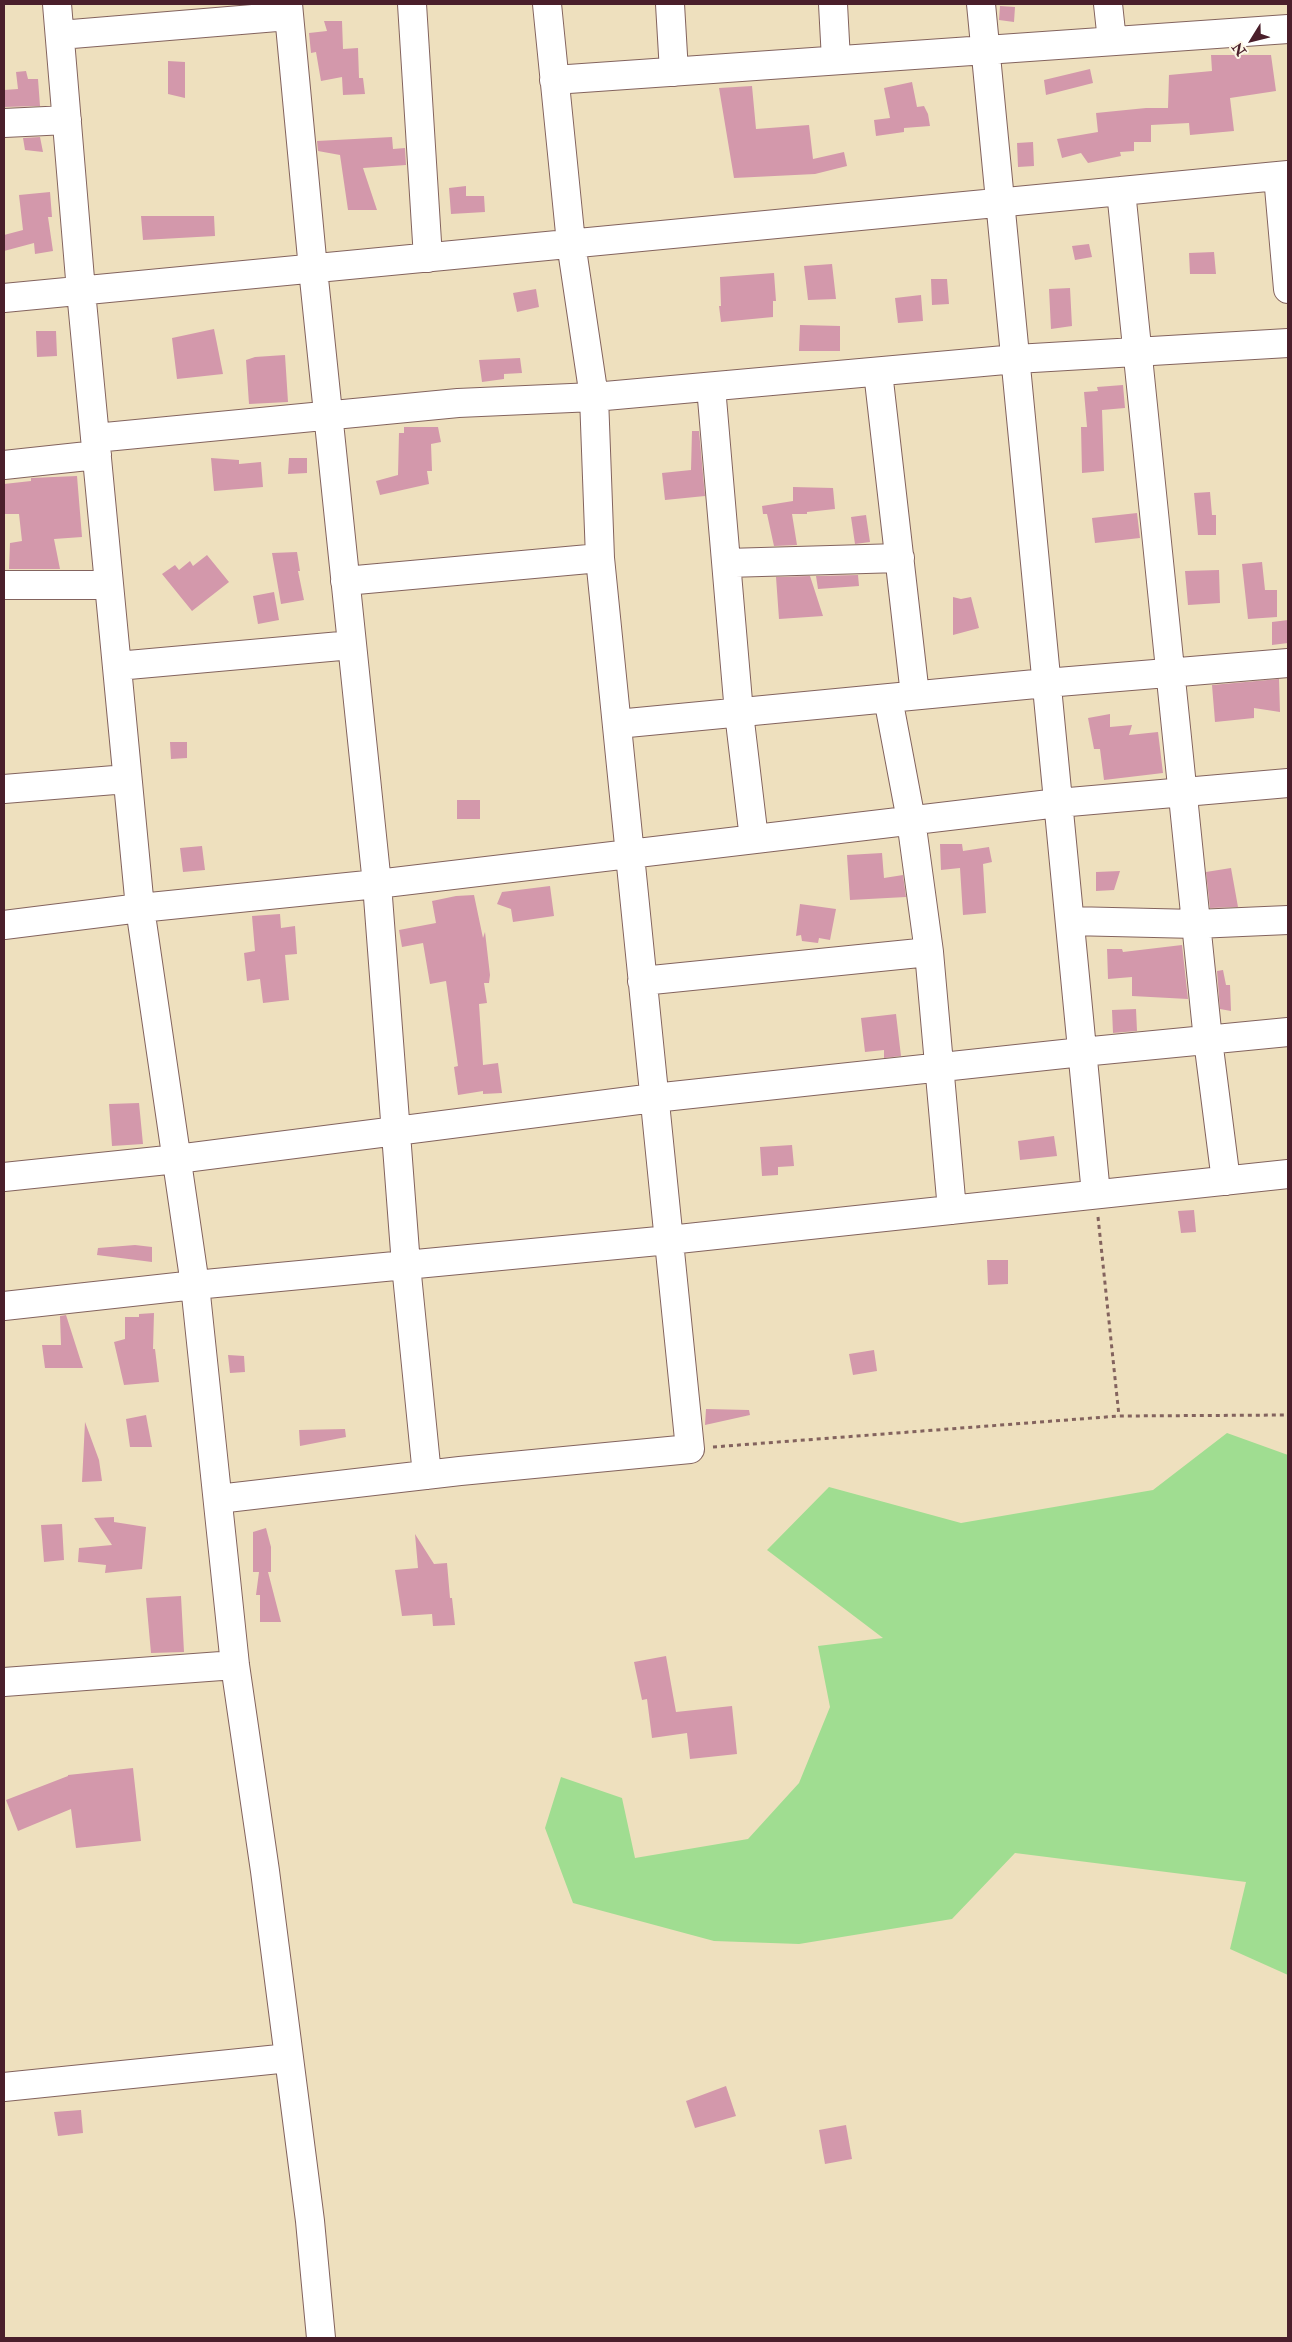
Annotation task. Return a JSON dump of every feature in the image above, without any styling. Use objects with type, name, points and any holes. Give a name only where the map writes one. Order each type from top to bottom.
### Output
[{"type":"street","points":[[57,4],[81,291],[140,908],[195,1285],[235,1665],[265,1871],[310,2221],[321,2338]]},
{"type":"street","points":[[412,4],[428,258]]},
{"type":"street","points":[[218,1499],[427,1475],[690,1449],[600,558],[594,397],[571,243],[547,4]]},
{"type":"street","points":[[670,4],[674,72]]},
{"type":"street","points":[[833,4],[836,60]]},
{"type":"street","points":[[982,4],[1096,1194]]},
{"type":"street","points":[[1108,4],[1112,41]]},
{"type":"street","points":[[60,35],[289,10],[313,269],[377,884],[406,1265],[427,1475]]},
{"type":"street","points":[[554,80],[1288,28]]},
{"type":"street","points":[[4,123],[67,120]]},
{"type":"street","points":[[4,298],[1283,175],[1288,289]]},
{"type":"street","points":[[1121,191],[1208,1040],[1226,1181]]},
{"type":"street","points":[[4,465],[96,447],[328,416],[458,403],[594,397],[1016,359],[1288,343]]},
{"type":"street","points":[[878,372],[916,695]]},
{"type":"street","points":[[711,386],[740,713],[754,839]]},
{"type":"street","points":[[346,581],[600,558]]},
{"type":"street","points":[[726,563],[900,558]]},
{"type":"street","points":[[4,585],[109,585]]},
{"type":"street","points":[[117,666],[352,645]]},
{"type":"street","points":[[617,724],[1046,683],[1288,663]]},
{"type":"street","points":[[888,698],[911,820],[928,952],[952,1210]]},
{"type":"street","points":[[4,789],[127,779]]},
{"type":"street","points":[[4,925],[140,908],[377,884],[1058,803],[1288,783]]},
{"type":"street","points":[[1070,921],[1196,924],[1288,920]]},
{"type":"street","points":[[642,981],[928,952]]},
{"type":"street","points":[[4,1177],[177,1159],[654,1098],[1288,1032]]},
{"type":"street","points":[[4,1306],[195,1285],[669,1240],[1288,1174]]},
{"type":"street","points":[[4,1682],[235,1665]]},
{"type":"street","points":[[4,2087],[289,2058]]},
{"type":"path","points":[[1096,1194],[1119,1416]]},
{"type":"path","points":[[690,1449],[1119,1416],[1288,1415]]},
{"type":"green space","points":[[1227,1433],[1288,1455],[1288,1975],[1230,1949],[1246,1882],[1015,1853],[952,1919],[799,1944],[714,1941],[573,1903],[545,1828],[561,1777],[622,1798],[635,1858],[748,1839],[799,1783],[830,1707],[818,1646],[883,1638],[767,1550],[829,1487],[961,1523],[1153,1490]]},
{"type":"building","points":[[1000,6],[1015,7],[1014,22],[999,20]]},
{"type":"building","points":[[324,21],[342,21],[343,49],[358,48],[359,78],[363,78],[365,94],[343,95],[342,77],[321,81],[316,52],[311,53],[309,33],[327,31]]},
{"type":"building","points":[[1211,55],[1271,55],[1276,91],[1230,98],[1234,131],[1190,135],[1189,123],[1151,125],[1151,142],[1134,142],[1134,151],[1120,152],[1121,156],[1088,163],[1081,153],[1062,158],[1057,139],[1098,132],[1096,113],[1146,108],[1168,108],[1169,75],[1212,71]]},
{"type":"building","points":[[168,61],[185,62],[185,98],[168,94]]},
{"type":"building","points":[[1090,69],[1093,83],[1046,95],[1044,80]]},
{"type":"building","points":[[26,71],[28,79],[38,79],[40,106],[4,107],[4,90],[18,89],[16,72]]},
{"type":"building","points":[[912,82],[917,107],[924,106],[928,114],[930,126],[904,128],[904,132],[876,136],[874,120],[890,118],[884,88]]},
{"type":"building","points":[[752,86],[756,129],[809,125],[813,159],[844,152],[847,166],[815,174],[734,178],[719,88]]},
{"type":"building","points":[[40,137],[43,152],[25,150],[23,138]]},
{"type":"building","points":[[392,137],[393,149],[405,148],[406,165],[363,168],[377,210],[348,210],[340,155],[318,151],[317,141]]},
{"type":"building","points":[[1033,142],[1034,166],[1018,167],[1017,143]]},
{"type":"building","points":[[466,186],[466,196],[484,196],[485,212],[451,214],[449,188]]},
{"type":"building","points":[[50,192],[52,217],[48,217],[53,251],[35,254],[34,243],[4,251],[4,235],[23,230],[19,195]]},
{"type":"building","points":[[141,216],[214,216],[215,236],[143,240]]},
{"type":"building","points":[[1089,244],[1092,257],[1075,260],[1072,246]]},
{"type":"building","points":[[1214,252],[1216,274],[1190,274],[1189,253]]},
{"type":"building","points":[[832,264],[836,299],[808,300],[804,266]]},
{"type":"building","points":[[774,273],[776,301],[773,301],[773,317],[721,322],[719,306],[721,306],[720,277]]},
{"type":"building","points":[[931,279],[947,279],[949,304],[932,305]]},
{"type":"building","points":[[1070,288],[1072,326],[1051,329],[1049,289]]},
{"type":"building","points":[[536,289],[539,307],[517,312],[513,293]]},
{"type":"building","points":[[921,295],[923,321],[898,323],[895,298]]},
{"type":"building","points":[[800,325],[840,326],[840,351],[799,351]]},
{"type":"building","points":[[214,329],[223,374],[177,379],[172,338]]},
{"type":"building","points":[[36,331],[56,331],[57,356],[37,357]]},
{"type":"building","points":[[285,355],[288,402],[249,404],[246,360],[255,357]]},
{"type":"building","points":[[520,358],[522,373],[504,374],[504,379],[482,382],[479,360]]},
{"type":"building","points":[[1123,385],[1125,408],[1102,410],[1104,471],[1082,473],[1081,427],[1087,427],[1084,392],[1098,391],[1097,387]]},
{"type":"building","points":[[404,427],[438,427],[441,442],[431,444],[432,471],[427,471],[429,484],[380,495],[376,481],[398,475],[399,433],[404,433]]},
{"type":"building","points":[[692,431],[699,431],[705,496],[665,500],[662,473],[691,470]]},
{"type":"building","points":[[211,458],[239,460],[239,464],[261,462],[263,487],[214,491]]},
{"type":"building","points":[[289,458],[307,458],[307,473],[288,474]]},
{"type":"building","points":[[77,476],[82,537],[54,539],[60,569],[9,569],[10,543],[22,541],[19,514],[4,514],[4,484],[31,481],[31,478]]},
{"type":"building","points":[[793,487],[833,488],[835,509],[807,512],[807,514],[792,514],[797,545],[774,546],[767,514],[763,514],[762,506],[793,501]]},
{"type":"building","points":[[1210,492],[1212,515],[1216,515],[1216,535],[1198,535],[1194,493]]},
{"type":"building","points":[[1137,513],[1140,538],[1095,543],[1092,518]]},
{"type":"building","points":[[866,515],[870,542],[855,544],[851,517]]},
{"type":"building","points":[[297,552],[300,571],[298,571],[304,600],[281,604],[272,553]]},
{"type":"building","points":[[207,555],[229,582],[192,611],[162,574],[175,565],[179,570],[190,561],[193,566]]},
{"type":"building","points":[[1262,562],[1265,590],[1277,590],[1277,617],[1248,619],[1242,564]]},
{"type":"building","points":[[1219,570],[1220,603],[1188,605],[1185,571]]},
{"type":"building","points":[[858,575],[859,586],[818,589],[816,576]]},
{"type":"building","points":[[810,576],[823,616],[779,619],[776,577]]},
{"type":"building","points":[[274,592],[279,620],[258,624],[253,596]]},
{"type":"building","points":[[953,597],[961,599],[971,597],[979,628],[953,635]]},
{"type":"building","points":[[1288,620],[1288,643],[1272,645],[1272,622]]},
{"type":"building","points":[[1279,679],[1280,712],[1254,708],[1254,718],[1215,722],[1212,685]]},
{"type":"building","points":[[1110,714],[1110,727],[1132,725],[1129,735],[1158,732],[1163,773],[1104,780],[1100,749],[1094,749],[1088,718]]},
{"type":"building","points":[[170,742],[187,742],[187,758],[171,759]]},
{"type":"building","points":[[457,800],[480,800],[480,819],[457,819]]},
{"type":"building","points":[[940,844],[962,844],[963,851],[989,847],[992,862],[983,864],[986,913],[963,915],[960,868],[941,870]]},
{"type":"building","points":[[202,846],[205,870],[183,872],[180,848]]},
{"type":"building","points":[[882,853],[884,878],[903,875],[906,897],[850,900],[847,855]]},
{"type":"building","points":[[1231,868],[1238,907],[1210,908],[1206,872]]},
{"type":"building","points":[[1120,871],[1114,890],[1096,891],[1096,872]]},
{"type":"building","points":[[550,886],[554,916],[513,922],[511,909],[497,904],[502,892]]},
{"type":"building","points":[[474,895],[483,938],[485,932],[490,975],[489,983],[484,983],[487,1003],[479,1004],[483,1065],[498,1063],[502,1093],[483,1094],[483,1091],[458,1095],[454,1067],[458,1066],[446,981],[430,984],[423,943],[402,947],[399,930],[436,923],[432,901],[456,896]]},
{"type":"building","points":[[800,904],[836,909],[830,940],[819,938],[818,943],[802,941],[801,935],[796,936]]},
{"type":"building","points":[[280,914],[281,928],[295,926],[297,954],[285,955],[289,1000],[263,1003],[260,979],[247,981],[244,953],[255,951],[252,916]]},
{"type":"building","points":[[1182,945],[1188,999],[1132,996],[1132,977],[1108,979],[1107,949],[1122,949],[1123,952]]},
{"type":"building","points":[[1223,970],[1226,985],[1230,985],[1231,1011],[1220,1009],[1217,971]]},
{"type":"building","points":[[1136,1009],[1137,1031],[1113,1033],[1112,1010]]},
{"type":"building","points":[[896,1014],[901,1056],[884,1058],[884,1050],[865,1052],[861,1018]]},
{"type":"building","points":[[139,1103],[143,1144],[112,1146],[109,1104]]},
{"type":"building","points":[[1054,1136],[1057,1156],[1020,1160],[1018,1141]]},
{"type":"building","points":[[792,1145],[794,1166],[778,1167],[778,1175],[762,1176],[760,1147]]},
{"type":"building","points":[[1194,1210],[1196,1232],[1181,1233],[1178,1211]]},
{"type":"building","points":[[135,1245],[152,1247],[152,1262],[97,1255],[98,1248]]},
{"type":"building","points":[[987,1260],[1008,1260],[1008,1284],[988,1285]]},
{"type":"building","points":[[154,1313],[153,1349],[155,1349],[159,1382],[124,1385],[114,1342],[125,1339],[125,1317],[139,1317],[139,1314]]},
{"type":"building","points":[[66,1315],[83,1368],[45,1368],[42,1345],[61,1345],[60,1316]]},
{"type":"building","points":[[874,1350],[877,1371],[853,1375],[849,1354]]},
{"type":"building","points":[[228,1355],[244,1356],[245,1372],[230,1373]]},
{"type":"building","points":[[706,1409],[749,1410],[750,1415],[705,1425]]},
{"type":"building","points":[[146,1415],[152,1447],[130,1447],[126,1419]]},
{"type":"building","points":[[85,1422],[99,1460],[102,1481],[82,1482]]},
{"type":"building","points":[[345,1429],[346,1437],[300,1446],[299,1430]]},
{"type":"building","points":[[114,1517],[114,1522],[146,1527],[142,1569],[105,1573],[106,1565],[78,1562],[79,1548],[112,1545],[94,1518]]},
{"type":"building","points":[[62,1524],[64,1560],[44,1562],[41,1525]]},
{"type":"building","points":[[266,1528],[271,1547],[271,1572],[268,1572],[281,1622],[260,1622],[260,1595],[256,1595],[259,1572],[253,1572],[253,1532]]},
{"type":"building","points":[[415,1534],[434,1564],[447,1563],[450,1598],[452,1598],[455,1625],[433,1626],[432,1614],[402,1616],[395,1570],[418,1568]]},
{"type":"building","points":[[181,1596],[184,1652],[151,1653],[146,1598]]},
{"type":"building","points":[[666,1656],[676,1712],[732,1706],[737,1754],[690,1759],[687,1733],[652,1738],[647,1699],[642,1700],[634,1662]]},
{"type":"building","points":[[133,1768],[141,1841],[76,1848],[71,1809],[18,1831],[6,1800],[68,1775]]},
{"type":"building","points":[[726,2086],[736,2116],[695,2128],[686,2101]]},
{"type":"building","points":[[81,2110],[83,2133],[58,2136],[54,2112]]},
{"type":"building","points":[[846,2125],[852,2159],[825,2164],[819,2130]]}]
